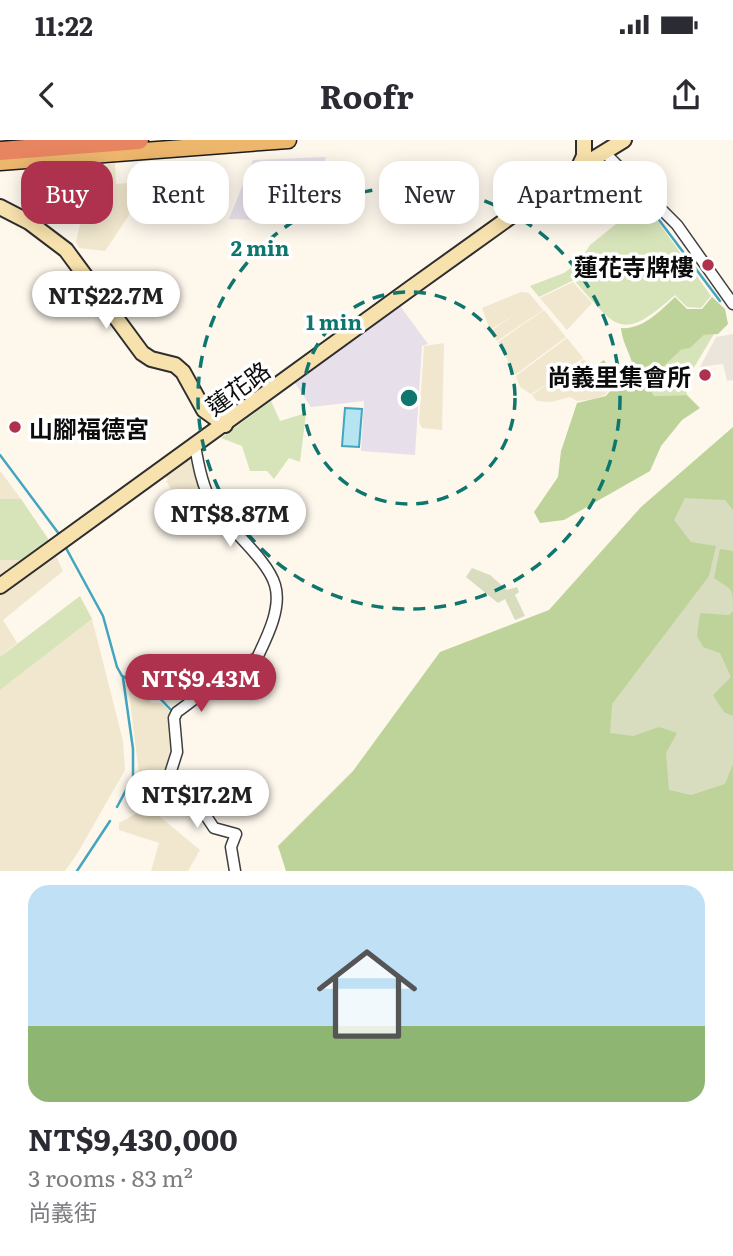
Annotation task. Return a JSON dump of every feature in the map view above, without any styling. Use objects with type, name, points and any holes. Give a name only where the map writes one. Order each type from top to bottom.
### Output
[{"type":"highway","points":[[0,151],[139,140]]},
{"type":"main road","points":[[0,162],[288,140]]},
{"type":"street","points":[[581,161],[584,140]]},
{"type":"street","points":[[593,140],[677,225],[733,304]]},
{"type":"street","name":"蓮花路","points":[[591,161],[624,140]]},
{"type":"street","points":[[1,208],[29,222],[66,250],[142,353],[151,359],[175,365],[183,372],[204,410],[225,425]]},
{"type":"street","name":"蓮花路","points":[[0,586],[500,224]]},
{"type":"street","points":[[195,445],[199,468],[213,504],[275,584],[276,597],[268,635],[257,658],[239,665],[218,680],[177,712],[174,718],[177,752],[169,778],[196,801],[214,828],[236,834],[231,847],[235,871]]},
{"type":"shaded area","points":[[326,157],[325,161],[253,160]]},
{"type":"shaded area","points":[[113,163],[116,184],[127,183],[127,218],[105,251],[79,248],[76,242],[80,224],[113,224]]},
{"type":"shaded area","points":[[243,185],[243,219],[229,219]]},
{"type":"shaded area","points":[[573,282],[592,303],[567,330],[540,298]]},
{"type":"shaded area","points":[[521,292],[529,293],[543,310],[497,341],[491,331],[517,313],[490,330],[482,308]]},
{"type":"shaded area","points":[[400,306],[428,344],[422,346],[415,455],[361,451],[364,401],[311,407],[295,383]]},
{"type":"shaded area","points":[[544,310],[566,337],[515,375],[498,342]]},
{"type":"shaded area","points":[[733,334],[733,380],[727,381],[723,364],[700,367],[716,337]]},
{"type":"shaded area","points":[[567,338],[583,358],[557,376],[566,393],[558,377],[584,359],[608,391],[594,399],[577,401],[570,397],[551,402],[537,401],[532,395],[550,382],[531,394],[520,387],[516,376]]},
{"type":"shaded area","points":[[444,343],[442,430],[422,428],[419,422],[424,346]]},
{"type":"shaded area","points":[[192,456],[196,482],[205,503],[192,521],[165,476]]},
{"type":"shaded area","points":[[1,472],[21,499],[0,499]]},
{"type":"shaded area","points":[[55,554],[63,571],[3,620],[17,643],[0,657],[0,594]]},
{"type":"shaded area","points":[[0,560],[28,560],[0,581]]},
{"type":"shaded area","points":[[92,619],[123,741],[125,770],[65,871],[0,871],[0,690]]},
{"type":"shaded area","points":[[128,685],[147,689],[151,703],[161,703],[177,718],[175,752],[166,773],[140,782]]},
{"type":"shaded area","points":[[148,807],[200,850],[188,871],[151,871],[159,843],[119,830],[119,823]]},
{"type":"green space","points":[[616,224],[660,224],[711,296],[701,308],[687,307],[675,295],[642,320],[631,324],[620,324],[611,319],[574,280],[539,297],[530,286],[564,273],[580,261],[590,245]]},
{"type":"green space","points":[[675,297],[687,309],[702,309],[712,297],[725,309],[728,324],[718,334],[704,335],[690,348],[681,350],[647,382],[654,396],[687,395],[700,408],[682,420],[661,446],[650,471],[564,520],[540,523],[534,512],[558,477],[561,451],[577,403],[606,396],[610,391],[593,368],[604,360],[618,384],[632,391],[635,374],[621,328],[637,326],[644,322]]},
{"type":"green space","points":[[714,334],[693,369],[684,371],[687,395],[654,396],[647,382],[681,350],[690,348],[704,335]]},
{"type":"green space","points":[[271,401],[280,421],[306,413],[300,462],[289,458],[274,479],[267,471],[250,471],[242,446],[221,438]]},
{"type":"green space","points":[[733,427],[733,871],[286,871],[278,846],[353,771],[440,652],[549,610],[641,507]]},
{"type":"green space","points":[[685,498],[725,500],[733,510],[733,551],[720,549],[714,578],[730,590],[733,611],[729,615],[700,613],[697,636],[703,647],[720,653],[731,677],[713,695],[724,712],[733,716],[733,764],[725,784],[691,795],[669,790],[666,753],[677,733],[659,727],[633,736],[610,733],[612,704],[709,576],[716,546],[691,542],[674,520]]},
{"type":"green space","points":[[0,499],[21,499],[51,543],[28,560],[0,560]]},
{"type":"green space","points":[[472,568],[490,575],[507,590],[517,587],[519,592],[515,595],[525,616],[515,620],[505,599],[498,603],[466,577]]},
{"type":"green space","points":[[80,596],[92,619],[0,690],[0,657]]},
{"type":"water","points":[[345,408],[362,409],[359,447],[342,446]]},
{"type":"waterway","points":[[662,224],[720,301]]},
{"type":"waterway","points":[[0,455],[59,534]]},
{"type":"waterway","points":[[66,548],[103,616],[122,676],[150,688],[172,711]]},
{"type":"waterway","points":[[117,807],[133,777],[133,749],[123,678]]},
{"type":"waterway","points":[[77,871],[110,821]]},
{"type":"place","name":"蓮花寺牌樓","points":[[708,265]]},
{"type":"place","name":"尚義里集會所","points":[[705,375]]},
{"type":"place","name":"山腳福德宮","points":[[15,427]]}]
